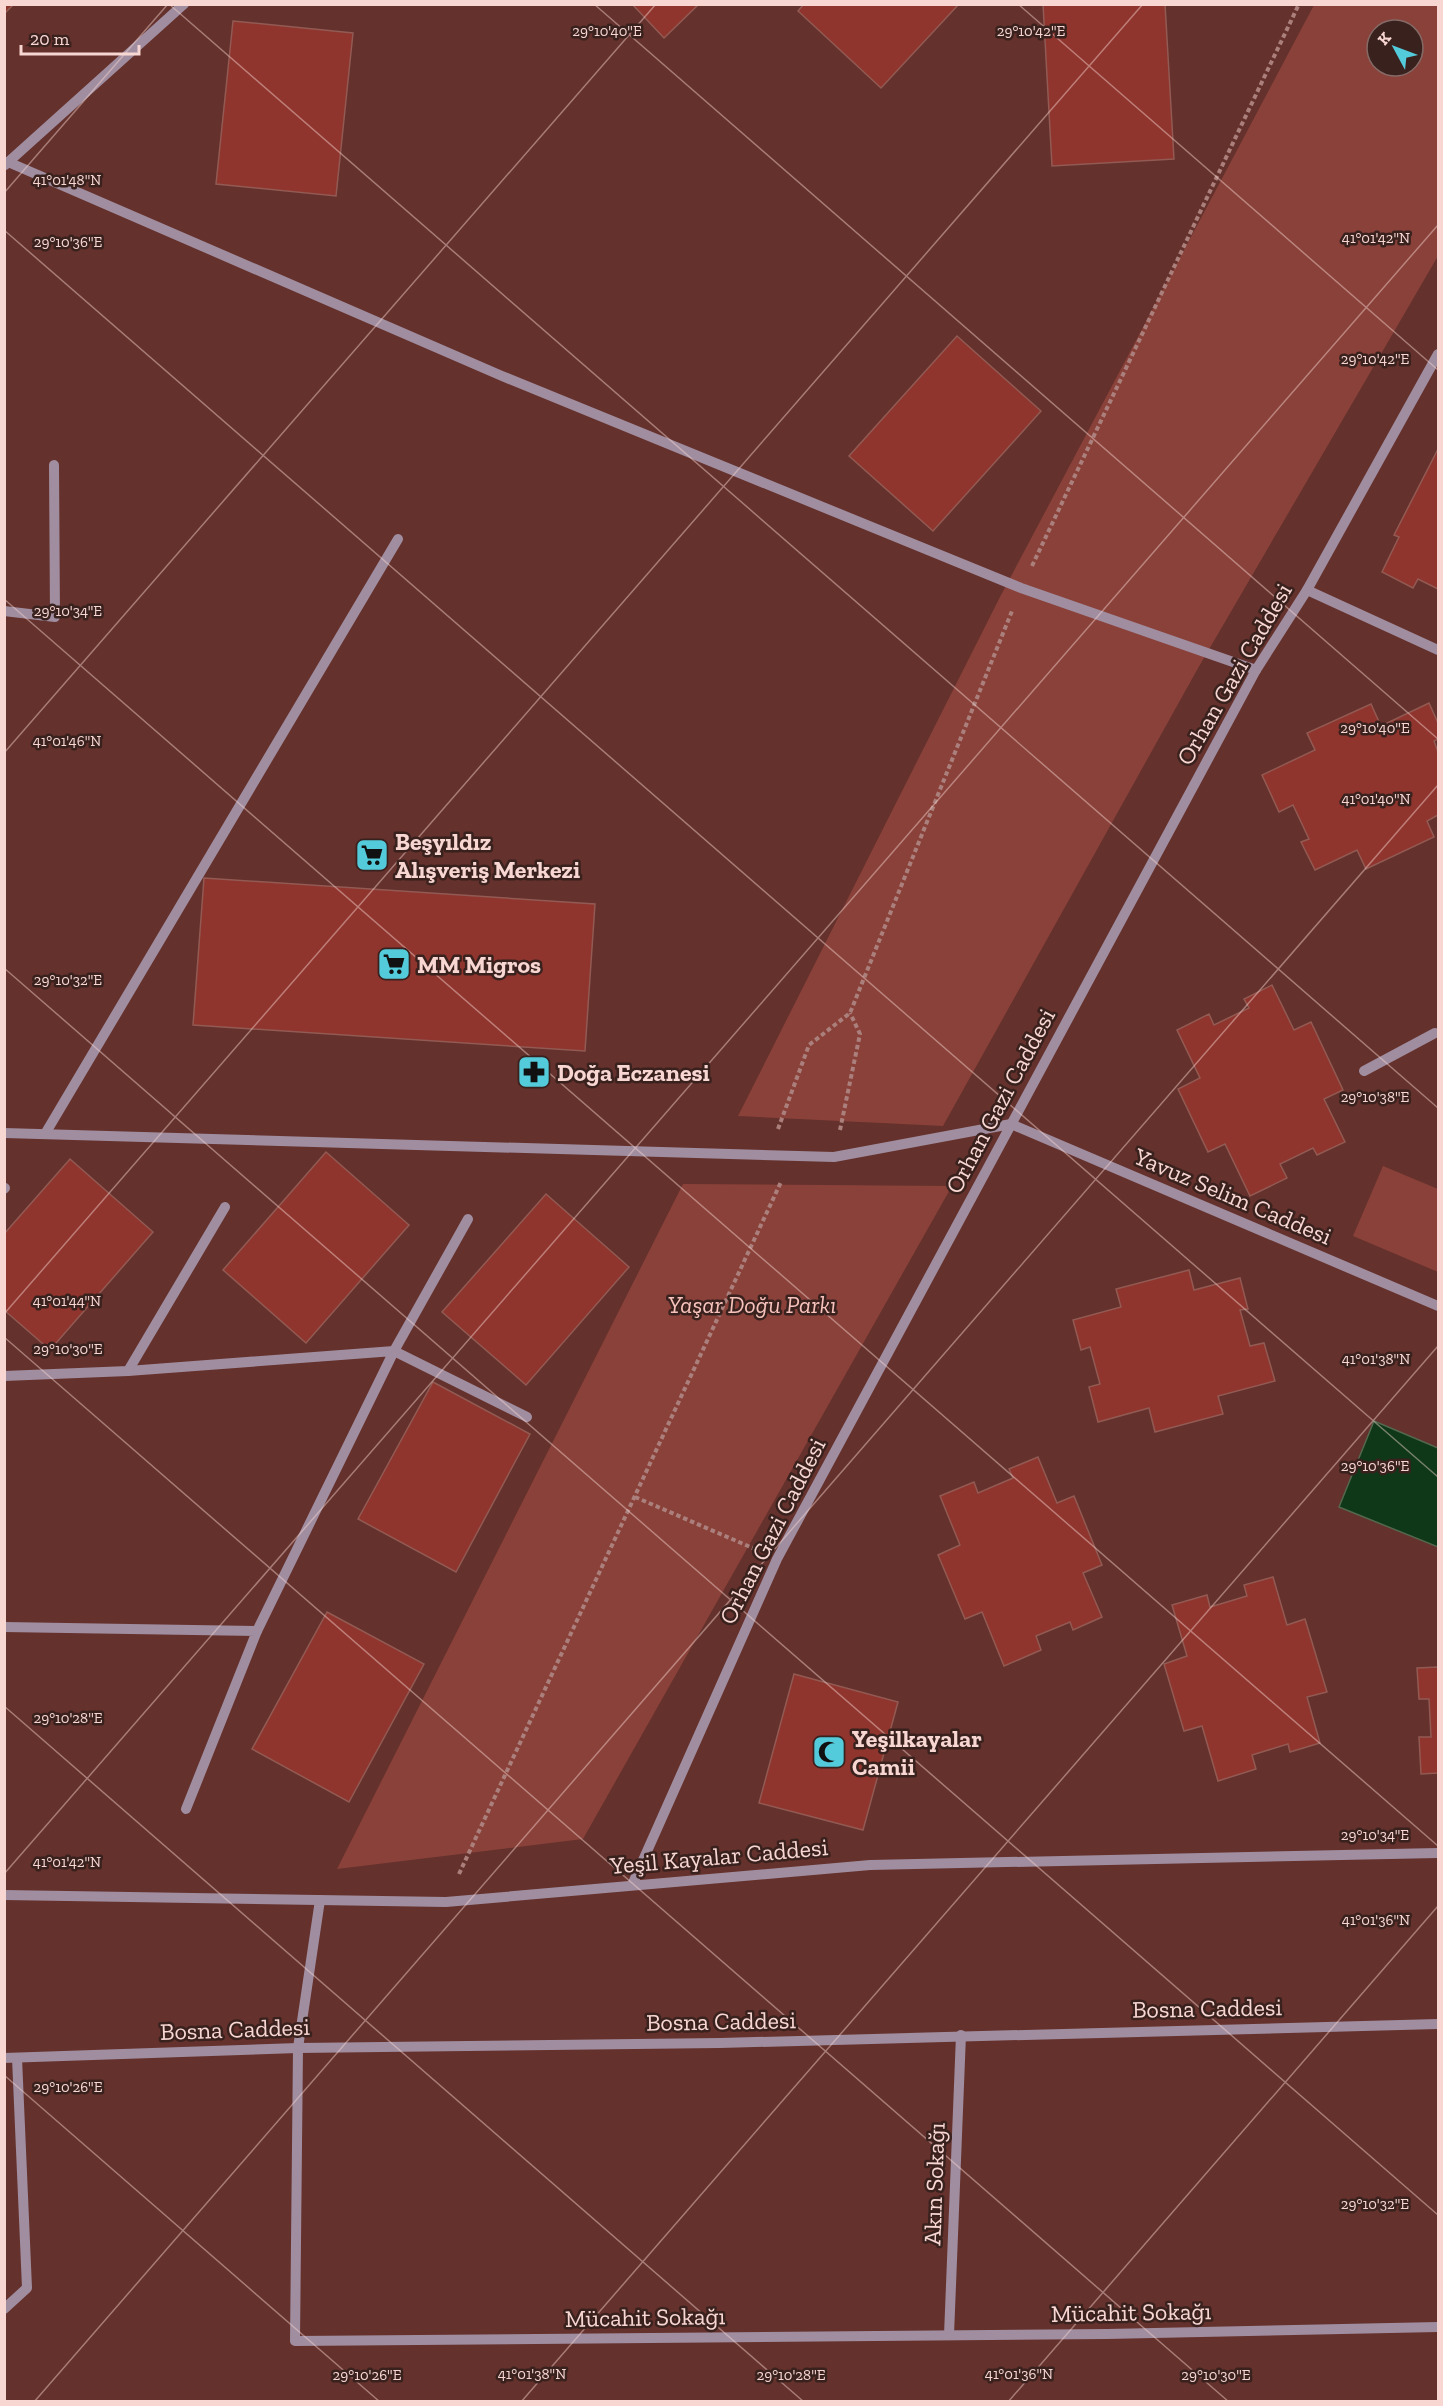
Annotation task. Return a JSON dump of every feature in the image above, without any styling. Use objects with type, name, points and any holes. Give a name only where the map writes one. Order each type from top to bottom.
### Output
[{"type":"street","points":[[184,4],[6,163],[502,376],[1021,588],[1256,670]]},
{"type":"street","name":"Orhan Gazi Caddesi","points":[[632,1885],[777,1559],[1256,670],[1307,590],[1438,354]]},
{"type":"street","points":[[4,611],[55,617],[54,465]]},
{"type":"street","points":[[45,1134],[398,540]]},
{"type":"street","points":[[1307,590],[1438,650]]},
{"type":"street","points":[[1364,1071],[1435,1033]]},
{"type":"street","points":[[4,1133],[834,1157],[1011,1124]]},
{"type":"street","name":"Yavuz Selim Caddesi","points":[[1011,1124],[1438,1306]]},
{"type":"street","points":[[128,1371],[225,1207]]},
{"type":"street","points":[[186,1809],[257,1630],[394,1351],[468,1219]]},
{"type":"street","points":[[4,1376],[128,1371],[394,1351],[527,1416]]},
{"type":"street","points":[[4,1627],[257,1630]]},
{"type":"street","name":"Yeşil Kayalar Caddesi","points":[[4,1895],[446,1902],[870,1865],[1438,1852]]},
{"type":"street","name":"Mücahit Sokağı","points":[[320,1900],[298,2048],[295,2341],[949,2335],[1438,2327]]},
{"type":"street","name":"Bosna Caddesi","points":[[4,2058],[298,2048],[720,2043],[1438,2024]]},
{"type":"street","name":"Akın Sokağı","points":[[949,2335],[961,2035]]},
{"type":"street","points":[[4,2309],[27,2288],[17,2058]]},
{"type":"path","points":[[769,1155],[809,1045],[850,1012],[1021,588],[1299,4]]},
{"type":"path","points":[[834,1157],[860,1035],[850,1012]]},
{"type":"path","points":[[446,1902],[793,1156]]},
{"type":"path","points":[[635,1497],[777,1559]]},
{"type":"green space","points":[[1314,5],[1438,5],[1438,256],[1197,670],[943,1126],[738,1116],[1000,597]]},
{"type":"green space","points":[[1383,1166],[1438,1189],[1438,1272],[1353,1236]]},
{"type":"green space","name":"Yaşar Doğu Parkı","points":[[683,1184],[952,1186],[583,1839],[337,1869]]},
{"type":"shaded area","points":[[1374,1421],[1438,1448],[1438,1547],[1339,1507]]},
{"type":"building","points":[[4,4],[14,4],[4,14]]},
{"type":"building","points":[[632,4],[699,4],[664,38]]},
{"type":"building","points":[[804,4],[959,4],[881,88],[798,11]]},
{"type":"building","points":[[1043,4],[1165,4],[1174,159],[1052,166]]},
{"type":"building","points":[[233,21],[353,33],[336,196],[216,184]]},
{"type":"building","points":[[957,336],[1041,411],[933,531],[849,456]]},
{"type":"building","points":[[1438,449],[1438,589],[1418,579],[1413,588],[1382,572],[1399,537],[1394,535]]},
{"type":"building","points":[[1429,703],[1438,723],[1438,739],[1434,741],[1438,752],[1438,815],[1427,821],[1434,837],[1366,869],[1357,850],[1315,870],[1301,842],[1309,839],[1293,805],[1279,812],[1262,775],[1315,750],[1307,733],[1371,704],[1381,726]]},
{"type":"building","name":"MM Migros","points":[[204,878],[595,904],[585,1051],[193,1025]]},
{"type":"building","points":[[1272,985],[1294,1030],[1311,1022],[1343,1090],[1324,1099],[1345,1142],[1317,1155],[1313,1148],[1280,1164],[1287,1178],[1250,1196],[1225,1144],[1208,1152],[1178,1089],[1200,1078],[1177,1030],[1209,1014],[1214,1025],[1249,1008],[1244,999]]},
{"type":"building","points":[[326,1152],[409,1225],[306,1343],[223,1270]]},
{"type":"building","points":[[70,1159],[153,1232],[50,1350],[4,1310],[4,1234]]},
{"type":"building","points":[[546,1194],[629,1267],[526,1385],[442,1312]]},
{"type":"building","points":[[1189,1270],[1194,1290],[1240,1278],[1248,1309],[1240,1310],[1250,1346],[1264,1343],[1275,1381],[1218,1396],[1223,1414],[1155,1432],[1149,1408],[1098,1422],[1089,1387],[1100,1384],[1090,1347],[1081,1350],[1073,1320],[1121,1307],[1116,1289]]},
{"type":"building","points":[[433,1382],[530,1434],[456,1572],[358,1519]]},
{"type":"building","points":[[1038,1457],[1057,1503],[1074,1496],[1102,1565],[1083,1573],[1102,1617],[1073,1630],[1070,1622],[1036,1636],[1041,1650],[1004,1666],[982,1612],[965,1619],[938,1555],[960,1545],[940,1496],[974,1482],[978,1493],[1013,1478],[1009,1469]]},
{"type":"building","points":[[1273,1577],[1287,1625],[1305,1619],[1327,1692],[1307,1697],[1320,1743],[1290,1752],[1288,1744],[1252,1755],[1256,1769],[1218,1781],[1202,1726],[1184,1731],[1164,1664],[1187,1656],[1172,1605],[1207,1595],[1210,1607],[1247,1596],[1244,1585]]},
{"type":"building","points":[[327,1612],[424,1664],[349,1802],[252,1749]]},
{"type":"building","points":[[1438,1667],[1438,1773],[1421,1774],[1419,1737],[1431,1737],[1429,1699],[1419,1699],[1417,1668]]},
{"type":"building","name":"Yeşilkayalar Camii","points":[[794,1674],[898,1702],[863,1830],[759,1803]]},
{"type":"place","name":"Beşyıldız Alışveriş Merkezi","points":[[372,855]]},
{"type":"place","name":"MM Migros","points":[[394,964]]},
{"type":"place","name":"Doğa Eczanesi","points":[[534,1072]]},
{"type":"place","name":"Yeşilkayalar Camii","points":[[829,1752]]}]
